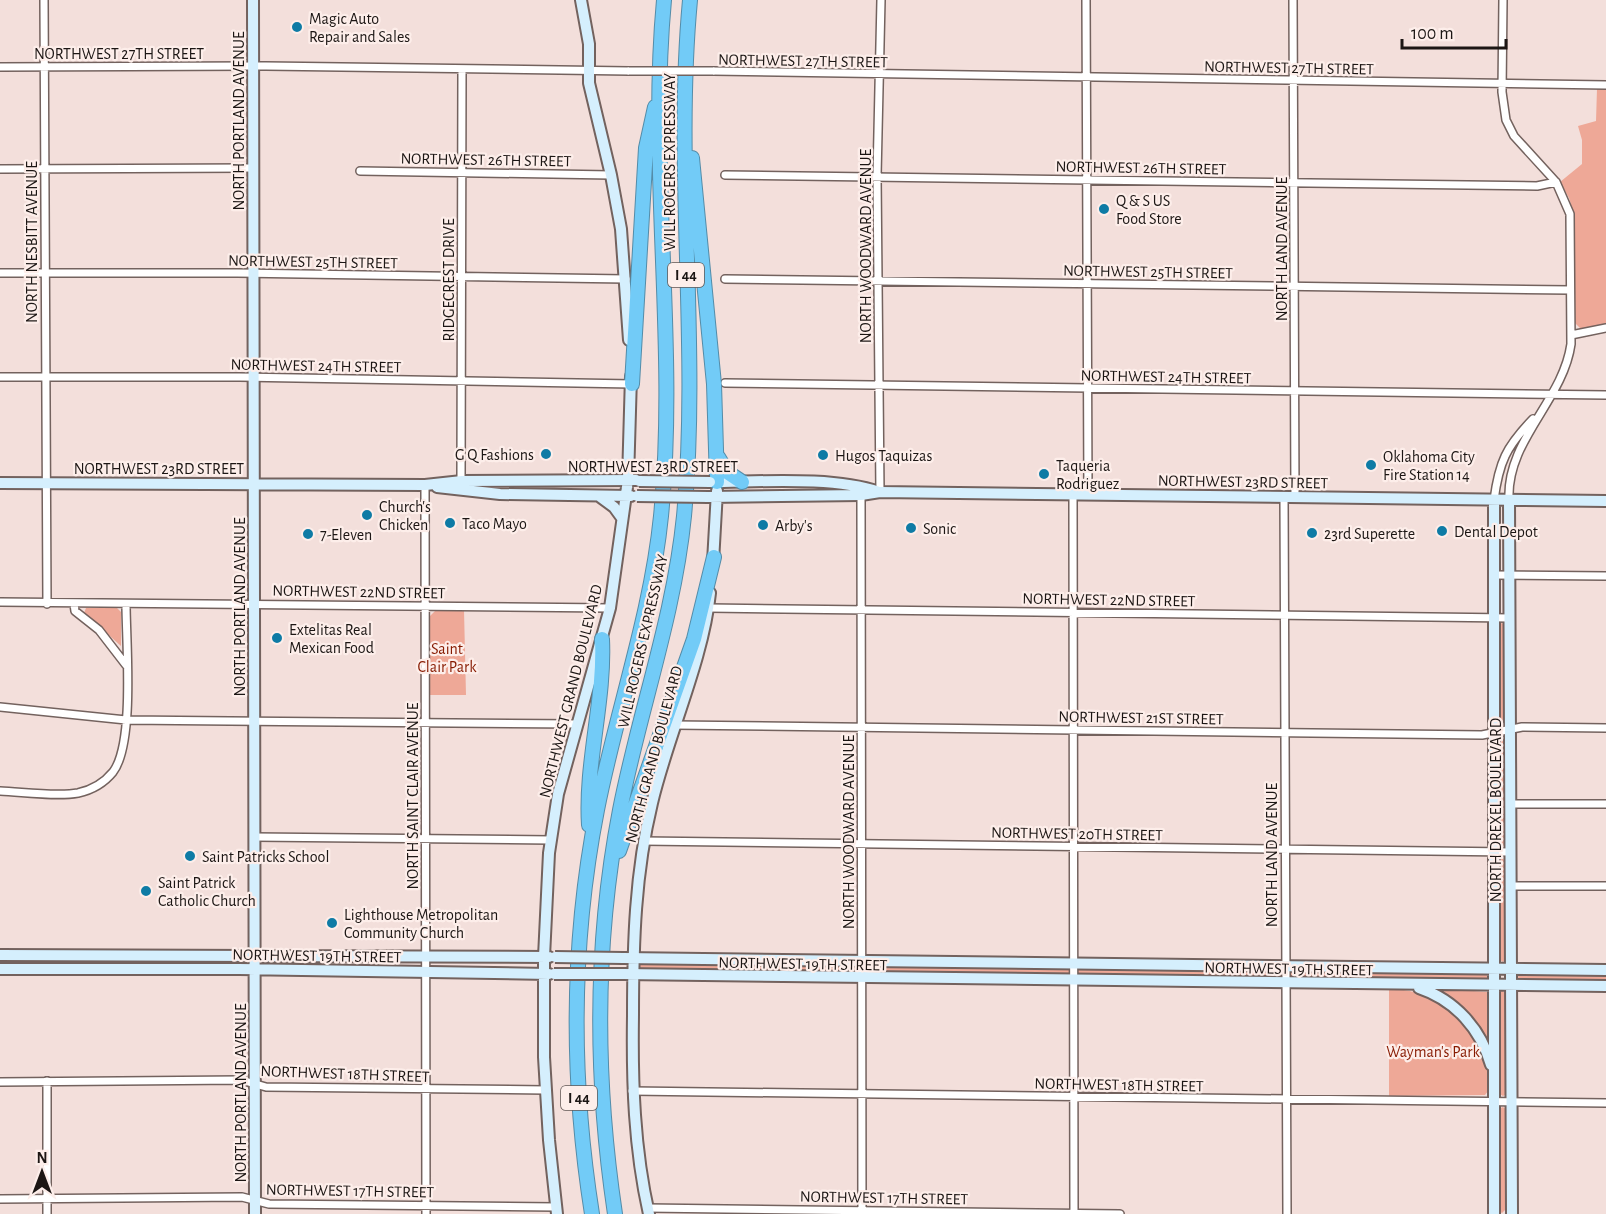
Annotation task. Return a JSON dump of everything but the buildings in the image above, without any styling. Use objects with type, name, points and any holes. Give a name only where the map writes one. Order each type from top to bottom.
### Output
[{"type":"highway","name":"WILL ROGERS EXPRESSWAY","points":[[592,1214],[582,1142],[577,1041],[579,949],[590,849],[603,780],[645,614],[661,518],[666,434],[660,84],[664,0]]},
{"type":"highway","name":"WILL ROGERS EXPRESSWAY","points":[[615,1214],[605,1140],[600,1062],[600,983],[609,879],[627,778],[667,618],[684,518],[689,435],[684,79],[690,0]]},
{"type":"highway","points":[[684,79],[714,384],[718,457],[713,482]]},
{"type":"highway","points":[[632,384],[645,148],[660,84]]},
{"type":"highway","points":[[718,457],[727,472],[742,482]]},
{"type":"highway","points":[[609,879],[694,639],[714,557]]},
{"type":"highway","points":[[590,849],[587,793],[604,670],[602,639]]},
{"type":"street","name":"NORTH NESBITT AVENUE","points":[[44,0],[47,604]]},
{"type":"street","name":"NORTH PORTLAND AVENUE","points":[[253,0],[255,1214]]},
{"type":"street","name":"NORTHWEST GRAND BOULEVARD","points":[[557,1210],[546,1090],[551,840],[558,794],[610,608],[622,518],[632,496],[634,480],[632,384],[626,279],[611,175],[588,71],[589,44],[581,0]]},
{"type":"street","name":"NORTH WOODWARD AVENUE","points":[[880,492],[878,176],[881,0]]},
{"type":"street","points":[[1086,0],[1088,494]]},
{"type":"street","name":"NORTH LAND AVENUE","points":[[1287,1214],[1284,983],[1284,615],[1294,391],[1293,0]]},
{"type":"street","name":"NORTH DREXEL BOULEVARD","points":[[1494,500],[1498,470],[1503,457],[1516,437],[1553,394],[1569,360],[1571,335],[1570,214],[1556,182],[1514,136],[1506,120],[1502,84],[1503,0]]},
{"type":"street","name":"NORTHWEST 27TH STREET","points":[[0,67],[253,66],[713,71],[1606,85]]},
{"type":"street","name":"RIDGECREST DRIVE","points":[[461,487],[462,69]]},
{"type":"street","points":[[0,168],[254,168]]},
{"type":"street","name":"NORTHWEST 26TH STREET","points":[[360,171],[611,175]]},
{"type":"street","name":"NORTHWEST 26TH STREET","points":[[725,175],[1537,186],[1556,182]]},
{"type":"street","name":"NORTHWEST 25TH STREET","points":[[0,273],[253,273],[626,279]]},
{"type":"street","name":"NORTHWEST 25TH STREET","points":[[725,279],[1570,290]]},
{"type":"street","points":[[1571,335],[1606,328]]},
{"type":"street","name":"NORTHWEST 24TH STREET","points":[[0,377],[254,378],[632,384]]},
{"type":"street","name":"NORTHWEST 24TH STREET","points":[[725,383],[1606,395]]},
{"type":"street","name":"NORTH DREXEL BOULEVARD","points":[[1512,1214],[1509,500],[1512,467],[1539,413]]},
{"type":"street","name":"NORTHWEST 23RD STREET","points":[[461,487],[634,480],[742,482],[880,492],[1606,501]]},
{"type":"street","name":"NORTH GRAND BOULEVARD","points":[[648,1211],[635,1130],[628,958],[644,842],[674,725],[709,608],[714,557],[713,482]]},
{"type":"street","name":"NORTHWEST 23RD STREET","points":[[0,483],[425,485],[599,496],[713,497],[861,490]]},
{"type":"street","name":"NORTH SAINT CLAIR AVENUE","points":[[425,485],[426,1214]]},
{"type":"street","name":"NORTH WOODWARD AVENUE","points":[[861,490],[862,1212]]},
{"type":"street","points":[[1073,494],[1074,1214]]},
{"type":"street","points":[[599,496],[614,507],[622,518]]},
{"type":"street","points":[[1494,500],[1494,1214]]},
{"type":"street","points":[[1494,575],[1606,576]]},
{"type":"street","name":"NORTHWEST 22ND STREET","points":[[0,603],[610,608]]},
{"type":"street","points":[[74,604],[75,611],[99,630],[126,665]]},
{"type":"street","points":[[0,791],[77,793],[98,786],[114,771],[123,749],[126,720],[126,604]]},
{"type":"street","name":"NORTHWEST 22ND STREET","points":[[709,608],[1510,618]]},
{"type":"street","points":[[0,707],[126,720],[577,724]]},
{"type":"street","name":"NORTHWEST 21ST STREET","points":[[674,725],[1482,735],[1522,727],[1606,728]]},
{"type":"street","points":[[1510,804],[1606,804]]},
{"type":"street","points":[[254,837],[551,840]]},
{"type":"street","name":"NORTHWEST 20TH STREET","points":[[644,842],[1510,852]]},
{"type":"street","points":[[1510,885],[1606,886]]},
{"type":"street","name":"NORTHWEST 19TH STREET","points":[[0,955],[255,954],[1284,964],[1606,970]]},
{"type":"street","name":"NORTHWEST 19TH STREET","points":[[0,969],[255,969],[862,979],[1606,986]]},
{"type":"street","points":[[1404,985],[1431,992],[1462,1015],[1483,1043],[1494,1075]]},
{"type":"street","name":"NORTHWEST 18TH STREET","points":[[0,1082],[241,1080],[266,1087],[546,1090]]},
{"type":"street","points":[[47,1081],[47,1214]]},
{"type":"street","name":"NORTHWEST 18TH STREET","points":[[632,1091],[1606,1103]]},
{"type":"street","name":"NORTHWEST 17TH STREET","points":[[0,1199],[242,1197],[269,1204],[557,1210]]},
{"type":"street","name":"NORTHWEST 17TH STREET","points":[[648,1211],[1120,1214]]},
{"type":"green space","points":[[1597,89],[1606,89],[1606,324],[1581,329],[1575,323],[1574,215],[1569,198],[1560,182],[1582,164],[1582,140],[1578,126],[1596,121]]},
{"type":"green space","points":[[86,608],[117,608],[121,612],[121,646],[84,613]]},
{"type":"green space","name":"Saint Clair Park","points":[[436,610],[464,610],[466,695],[430,695],[430,616]]},
{"type":"green space","points":[[1501,623],[1504,624],[1505,719],[1502,721],[1498,718],[1498,626]]},
{"type":"green space","points":[[1503,741],[1506,745],[1506,843],[1504,846],[1498,843],[1499,743]]},
{"type":"green space","points":[[1501,858],[1506,861],[1506,959],[1503,962],[1499,959],[1498,863]]},
{"type":"green space","points":[[639,962],[855,964],[859,967],[858,973],[638,969]]},
{"type":"green space","points":[[867,966],[1067,966],[1069,976],[866,973]]},
{"type":"green space","points":[[1078,968],[1281,971],[1281,978],[1078,975]]},
{"type":"green space","points":[[1289,971],[1487,973],[1487,980],[1289,978]]},
{"type":"green space","points":[[1606,973],[1606,982],[1519,980],[1518,977],[1519,974]]},
{"type":"green space","name":"Wayman's Park","points":[[1389,988],[1425,995],[1448,1007],[1464,1021],[1478,1041],[1486,1061],[1489,1081],[1485,1095],[1389,1096]]},
{"type":"green space","name":"Wayman's Park","points":[[1433,988],[1487,992],[1490,997],[1489,1046]]},
{"type":"green space","points":[[1502,990],[1506,994],[1507,1094],[1503,1096],[1498,1093],[1499,993]]},
{"type":"green space","points":[[1503,1107],[1507,1110],[1507,1208],[1502,1213],[1499,1211],[1498,1109]]},
{"type":"place","name":"Magic Auto Repair and Sales","points":[[297,27]]},
{"type":"place","name":"Q & S US Food Store","points":[[1104,209]]},
{"type":"place","name":"G Q Fashions","points":[[546,454]]},
{"type":"place","name":"Hugos Taquizas","points":[[823,455]]},
{"type":"place","name":"Oklahoma City Fire Station 14","points":[[1371,465]]},
{"type":"place","name":"Taqueria Rodriguez","points":[[1044,474]]},
{"type":"place","name":"Church's Chicken","points":[[367,515]]},
{"type":"place","name":"Taco Mayo","points":[[450,523]]},
{"type":"place","name":"Arby's","points":[[763,525]]},
{"type":"place","name":"Sonic","points":[[911,528]]},
{"type":"place","name":"Dental Depot","points":[[1442,531]]},
{"type":"place","name":"23rd Superette","points":[[1312,533]]},
{"type":"place","name":"7-Eleven","points":[[308,534]]},
{"type":"place","name":"Extelitas Real Mexican Food","points":[[277,638]]},
{"type":"place","name":"Saint Patricks School","points":[[190,856]]},
{"type":"place","name":"Saint Patrick Catholic Church","points":[[146,891]]},
{"type":"place","name":"Lighthouse Metropolitan Community Church","points":[[332,923]]}]
